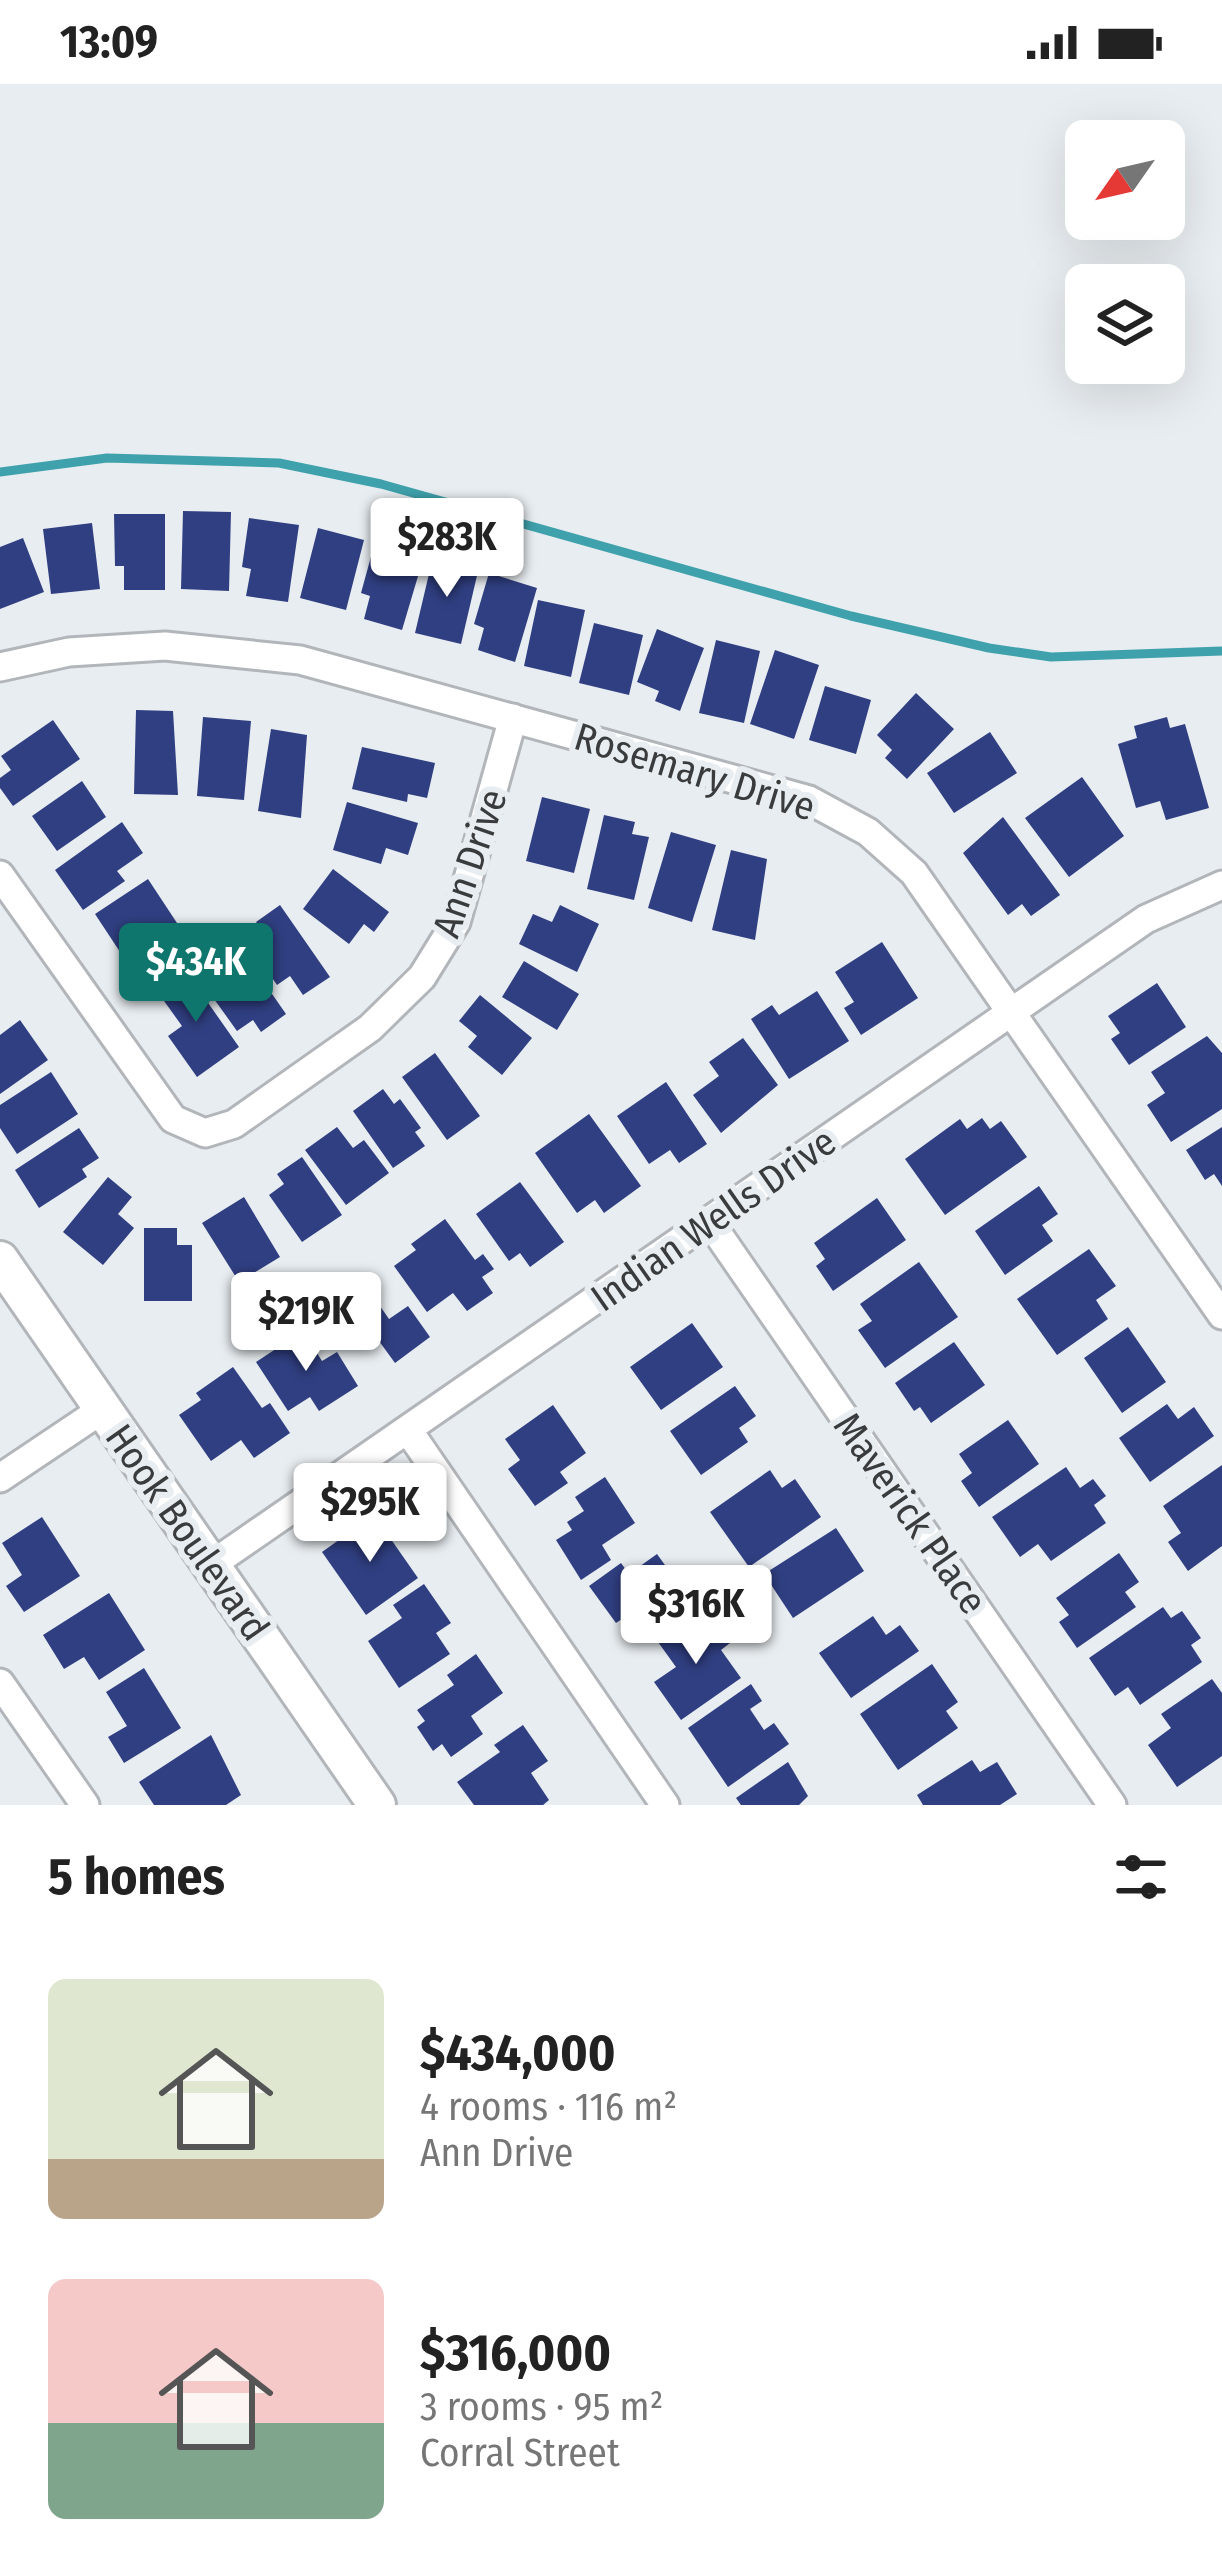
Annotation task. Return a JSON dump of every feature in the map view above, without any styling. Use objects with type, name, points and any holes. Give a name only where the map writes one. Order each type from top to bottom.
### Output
[{"type":"main road","name":"Hook Boulevard","points":[[0,1260],[376,1805]]},
{"type":"street","name":"Rosemary Drive","points":[[0,667],[69,652],[165,646],[300,660],[809,800],[868,832],[914,873],[1222,1315]]},
{"type":"street","name":"Ann Drive","points":[[0,875],[172,1119],[205,1133],[234,1124],[370,1028],[422,977],[456,922],[513,718]]},
{"type":"street","name":"Indian Wells Drive","points":[[211,1565],[1146,919],[1222,885]]},
{"type":"street","name":"Maverick Place","points":[[710,1220],[1112,1805]]},
{"type":"street","points":[[0,1478],[103,1408]]},
{"type":"street","points":[[408,1430],[665,1805]]},
{"type":"street","points":[[0,1683],[85,1805]]},
{"type":"building","points":[[183,511],[231,512],[229,591],[181,589]]},
{"type":"building","points":[[114,514],[165,514],[165,590],[124,590],[124,566],[115,566]]},
{"type":"building","points":[[249,518],[299,525],[288,602],[246,596],[251,569],[242,567]]},
{"type":"building","points":[[92,523],[100,589],[51,594],[43,529]]},
{"type":"building","points":[[318,528],[364,540],[346,610],[300,598]]},
{"type":"building","points":[[23,538],[44,592],[0,609],[0,547]]},
{"type":"building","points":[[375,542],[424,556],[402,630],[364,619],[370,596],[361,593]]},
{"type":"building","points":[[433,557],[479,567],[461,644],[415,633]]},
{"type":"building","points":[[489,573],[537,588],[515,662],[478,650],[484,628],[474,624]]},
{"type":"building","points":[[538,600],[585,610],[571,677],[524,666]]},
{"type":"building","points":[[594,623],[643,635],[629,695],[579,683]]},
{"type":"building","points":[[657,629],[704,648],[680,711],[655,701],[659,691],[637,682]]},
{"type":"building","points":[[716,640],[760,651],[744,723],[699,713]]},
{"type":"building","points":[[775,650],[819,665],[794,739],[750,724]]},
{"type":"building","points":[[825,686],[871,700],[856,754],[809,740]]},
{"type":"building","points":[[916,693],[954,729],[907,779],[885,758],[892,750],[877,735]]},
{"type":"building","points":[[136,710],[173,711],[178,795],[134,794]]},
{"type":"building","points":[[203,717],[251,721],[244,800],[197,796]]},
{"type":"building","points":[[1167,717],[1170,728],[1185,724],[1209,808],[1166,820],[1160,801],[1136,808],[1118,744],[1137,738],[1134,726]]},
{"type":"building","points":[[53,720],[80,759],[13,806],[0,788],[0,778],[11,770],[1,756]]},
{"type":"building","points":[[271,729],[307,735],[301,818],[258,811]]},
{"type":"building","points":[[990,732],[1017,773],[954,813],[927,773]]},
{"type":"building","points":[[362,747],[435,763],[427,798],[408,794],[407,802],[352,789]]},
{"type":"building","points":[[1082,777],[1124,836],[1069,877],[1025,818]]},
{"type":"building","points":[[82,781],[106,817],[57,851],[32,816]]},
{"type":"building","points":[[542,797],[590,809],[574,873],[526,861]]},
{"type":"building","points":[[347,802],[418,823],[408,855],[386,848],[381,864],[333,850]]},
{"type":"building","points":[[604,815],[635,822],[632,834],[649,837],[634,900],[587,889]]},
{"type":"building","points":[[1003,817],[1060,895],[1031,916],[1022,904],[1008,915],[963,853]]},
{"type":"building","points":[[122,822],[143,853],[117,871],[125,881],[83,910],[55,870]]},
{"type":"building","points":[[671,832],[716,845],[692,922],[648,908]]},
{"type":"building","points":[[731,850],[767,859],[755,940],[712,930]]},
{"type":"building","points":[[333,869],[389,912],[374,932],[364,924],[349,944],[303,909]]},
{"type":"building","points":[[148,879],[177,923],[124,958],[95,914]]},
{"type":"building","points":[[280,905],[330,977],[303,995],[290,976],[277,985],[255,953],[270,942],[256,922]]},
{"type":"building","points":[[560,905],[599,924],[577,972],[519,944],[533,914],[552,922]]},
{"type":"building","points":[[882,942],[918,998],[861,1035],[844,1008],[854,1002],[835,972]]},
{"type":"building","points":[[245,955],[286,1014],[261,1032],[253,1020],[237,1031],[204,985]]},
{"type":"building","points":[[524,961],[579,994],[557,1030],[502,997]]},
{"type":"building","points":[[175,973],[182,982],[190,977],[239,1047],[197,1077],[168,1036],[182,1026],[154,987]]},
{"type":"building","points":[[1157,983],[1186,1027],[1129,1065],[1111,1039],[1120,1033],[1108,1016]]},
{"type":"building","points":[[817,991],[849,1041],[789,1079],[751,1019],[772,1005],[779,1015]]},
{"type":"building","points":[[480,995],[532,1038],[502,1075],[468,1047],[477,1036],[459,1021]]},
{"type":"building","points":[[20,1020],[48,1060],[0,1094],[0,1035]]},
{"type":"building","points":[[1207,1036],[1222,1053],[1222,1109],[1171,1142],[1147,1105],[1165,1093],[1151,1072]]},
{"type":"building","points":[[743,1038],[778,1085],[721,1133],[693,1095],[719,1076],[709,1062]]},
{"type":"building","points":[[435,1053],[480,1116],[447,1140],[402,1077]]},
{"type":"building","points":[[51,1072],[78,1114],[17,1154],[0,1128],[0,1105]]},
{"type":"building","points":[[666,1082],[707,1144],[679,1163],[670,1150],[649,1164],[617,1116]]},
{"type":"building","points":[[383,1089],[394,1104],[400,1099],[421,1128],[415,1132],[425,1146],[393,1168],[353,1111]]},
{"type":"building","points":[[589,1114],[641,1186],[604,1213],[595,1200],[577,1213],[535,1153]]},
{"type":"building","points":[[982,1118],[990,1129],[1001,1121],[1027,1157],[945,1215],[905,1159],[960,1119],[967,1129]]},
{"type":"building","points":[[337,1127],[353,1148],[364,1140],[389,1173],[346,1205],[305,1150]]},
{"type":"building","points":[[1222,1127],[1222,1186],[1214,1174],[1205,1180],[1186,1150]]},
{"type":"building","points":[[79,1128],[99,1158],[82,1169],[87,1177],[39,1208],[15,1170]]},
{"type":"building","points":[[302,1157],[342,1215],[302,1242],[269,1195],[284,1184],[277,1174]]},
{"type":"building","points":[[108,1177],[132,1197],[118,1214],[134,1228],[103,1265],[63,1232]]},
{"type":"building","points":[[520,1182],[564,1242],[530,1267],[520,1253],[509,1261],[476,1214]]},
{"type":"building","points":[[1039,1186],[1058,1214],[1042,1225],[1053,1241],[1005,1275],[975,1231]]},
{"type":"building","points":[[244,1197],[280,1257],[239,1282],[202,1223]]},
{"type":"building","points":[[877,1198],[906,1240],[833,1291],[816,1266],[825,1259],[814,1243]]},
{"type":"building","points":[[445,1219],[475,1260],[483,1254],[494,1269],[482,1277],[493,1293],[467,1311],[453,1293],[427,1312],[394,1266],[416,1250],[411,1244]]},
{"type":"building","points":[[144,1228],[177,1228],[177,1245],[192,1245],[192,1301],[144,1301]]},
{"type":"building","points":[[1089,1249],[1116,1286],[1096,1300],[1108,1319],[1057,1355],[1017,1299]]},
{"type":"building","points":[[919,1262],[958,1317],[885,1368],[858,1330],[872,1321],[860,1304]]},
{"type":"building","points":[[364,1283],[389,1319],[408,1306],[430,1337],[395,1363],[379,1341],[369,1349],[360,1336],[352,1342],[327,1309]]},
{"type":"building","points":[[692,1323],[723,1367],[661,1410],[630,1367]]},
{"type":"building","points":[[1128,1327],[1166,1382],[1122,1413],[1084,1358]]},
{"type":"building","points":[[303,1331],[322,1361],[337,1352],[358,1386],[319,1411],[310,1397],[288,1411],[256,1362]]},
{"type":"building","points":[[954,1342],[985,1385],[931,1423],[920,1407],[914,1411],[895,1383]]},
{"type":"building","points":[[233,1367],[262,1408],[270,1403],[290,1433],[254,1458],[241,1440],[211,1461],[179,1415],[201,1400],[196,1393]]},
{"type":"building","points":[[735,1386],[756,1416],[739,1428],[748,1442],[701,1475],[670,1431]]},
{"type":"building","points":[[1167,1404],[1178,1419],[1194,1407],[1214,1436],[1150,1482],[1119,1438]]},
{"type":"building","points":[[553,1405],[586,1453],[560,1472],[568,1483],[535,1506],[508,1469],[520,1460],[505,1439]]},
{"type":"building","points":[[1008,1420],[1039,1464],[979,1507],[961,1481],[972,1473],[959,1454]]},
{"type":"building","points":[[1222,1465],[1222,1546],[1188,1571],[1168,1542],[1181,1533],[1163,1506]]},
{"type":"building","points":[[1066,1467],[1080,1488],[1093,1479],[1106,1496],[1094,1505],[1106,1523],[1051,1561],[1038,1544],[1020,1557],[992,1517]]},
{"type":"building","points":[[770,1470],[782,1488],[795,1479],[821,1517],[749,1567],[710,1512]]},
{"type":"building","points":[[605,1477],[635,1523],[602,1545],[611,1560],[581,1580],[556,1540],[572,1530],[567,1522],[584,1511],[575,1497]]},
{"type":"building","points":[[374,1515],[418,1578],[366,1615],[322,1552]]},
{"type":"building","points":[[42,1517],[80,1576],[24,1612],[6,1586],[22,1575],[2,1543]]},
{"type":"building","points":[[836,1528],[864,1571],[793,1618],[764,1574]]},
{"type":"building","points":[[1119,1553],[1139,1582],[1125,1592],[1136,1607],[1077,1648],[1059,1622],[1069,1615],[1056,1598]]},
{"type":"building","points":[[657,1554],[691,1601],[642,1635],[628,1615],[616,1623],[589,1586],[621,1563],[629,1574]]},
{"type":"building","points":[[424,1584],[451,1623],[436,1633],[450,1654],[399,1688],[368,1641],[402,1618],[393,1605]]},
{"type":"building","points":[[109,1593],[145,1650],[99,1680],[84,1657],[64,1669],[43,1635]]},
{"type":"building","points":[[1163,1607],[1171,1618],[1182,1611],[1201,1638],[1191,1645],[1202,1662],[1140,1705],[1128,1687],[1115,1696],[1089,1658]]},
{"type":"building","points":[[873,1616],[886,1635],[900,1625],[919,1651],[851,1698],[819,1653]]},
{"type":"building","points":[[693,1618],[702,1631],[715,1621],[730,1643],[721,1650],[741,1678],[681,1720],[654,1682],[676,1667],[658,1642]]},
{"type":"building","points":[[476,1654],[503,1693],[471,1716],[483,1734],[451,1757],[442,1744],[433,1751],[417,1727],[425,1721],[417,1710],[454,1685],[447,1675]]},
{"type":"building","points":[[932,1664],[958,1702],[946,1711],[958,1728],[898,1770],[860,1714]]},
{"type":"building","points":[[144,1668],[181,1728],[124,1763],[108,1737],[127,1726],[106,1692]]},
{"type":"building","points":[[1212,1679],[1222,1693],[1222,1756],[1177,1787],[1148,1745],[1171,1728],[1161,1714]]},
{"type":"building","points":[[751,1684],[762,1701],[750,1709],[764,1730],[774,1723],[789,1744],[728,1787],[688,1728]]},
{"type":"building","points":[[523,1725],[548,1761],[531,1773],[549,1800],[543,1805],[474,1805],[457,1782],[500,1752],[494,1745]]},
{"type":"building","points":[[211,1735],[241,1795],[226,1805],[154,1805],[139,1782]]},
{"type":"building","points":[[972,1760],[980,1772],[997,1762],[1017,1794],[1000,1805],[923,1805],[917,1795]]},
{"type":"building","points":[[788,1762],[808,1796],[799,1805],[741,1805],[736,1798]]},
{"type":"waterway","points":[[0,472],[107,458],[279,463],[381,484],[851,616],[989,648],[1051,657],[1222,651]]}]
